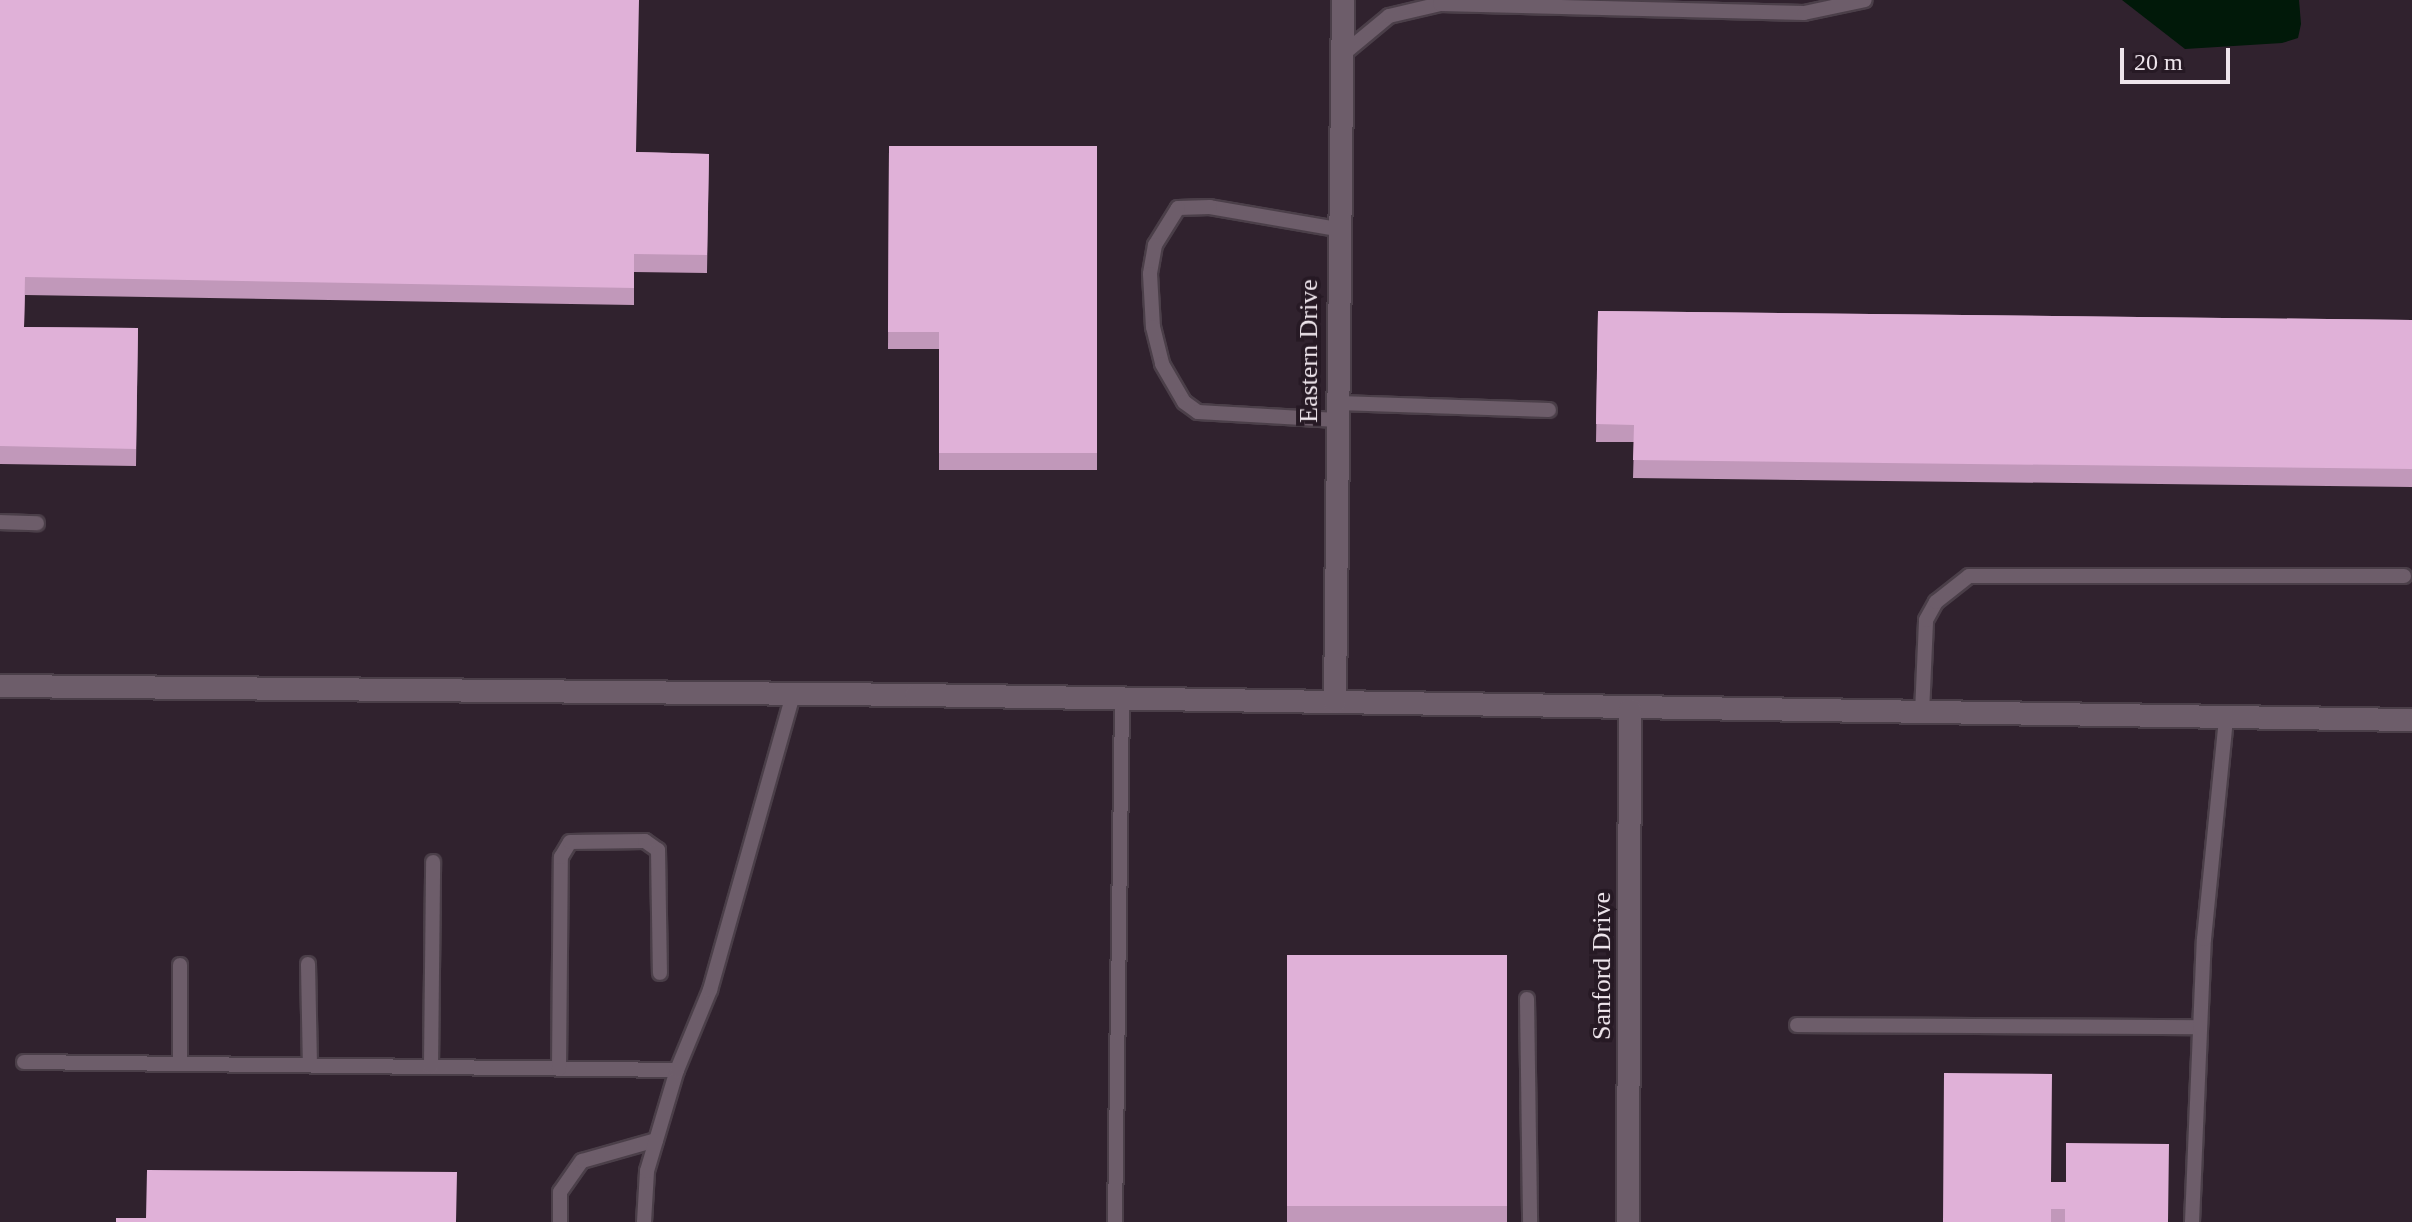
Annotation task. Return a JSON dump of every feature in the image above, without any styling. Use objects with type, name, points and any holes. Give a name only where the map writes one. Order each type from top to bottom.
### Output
[{"type":"street","name":"Eastern Drive","points":[[1335,702],[1337,229],[1343,0]]},
{"type":"street","points":[[0,686],[793,694],[1630,710],[2412,720]]},
{"type":"street","name":"Sanford Drive","points":[[1628,1222],[1630,710]]},
{"type":"lane","points":[[1342,55],[1389,16],[1440,4],[1804,13],[1865,0]]},
{"type":"lane","points":[[1337,229],[1210,207],[1178,208],[1155,245],[1150,274],[1153,327],[1162,364],[1184,402],[1198,412],[1549,410]]},
{"type":"lane","points":[[0,522],[37,523]]},
{"type":"lane","points":[[1922,713],[1926,620],[1936,602],[1969,576],[2404,576]]},
{"type":"lane","points":[[644,1222],[647,1171],[677,1070],[710,990],[768,797],[793,694]]},
{"type":"lane","points":[[1115,1222],[1122,699]]},
{"type":"lane","points":[[2192,1222],[2198,1027],[2226,718]]},
{"type":"lane","points":[[559,1069],[561,857],[570,842],[645,841],[658,850],[660,973]]},
{"type":"lane","points":[[431,1067],[433,862]]},
{"type":"lane","points":[[308,964],[310,1065]]},
{"type":"lane","points":[[180,965],[180,1064]]},
{"type":"lane","points":[[1527,999],[1530,1222]]},
{"type":"lane","points":[[1797,1025],[2198,1027]]},
{"type":"lane","points":[[24,1062],[677,1070]]},
{"type":"lane","points":[[560,1222],[560,1192],[582,1161],[656,1140]]},
{"type":"shaded area","points":[[2122,0],[2299,0],[2301,24],[2298,38],[2282,43],[2185,49]]},
{"type":"building","points":[[0,0],[639,0],[636,152],[709,154],[707,255],[634,254],[634,288],[25,277],[24,327],[138,328],[136,449],[0,446]]},
{"type":"building","points":[[889,146],[1097,146],[1097,453],[939,453],[939,332],[888,332]]},
{"type":"building","points":[[1598,311],[2412,320],[2412,469],[1633,460],[1634,425],[1596,424]]},
{"type":"building","points":[[1287,955],[1507,955],[1507,1206],[1287,1206]]},
{"type":"building","points":[[1944,1073],[2052,1074],[2051,1182],[2066,1182],[2066,1143],[2169,1144],[2168,1222],[2065,1222],[2065,1209],[2051,1209],[2051,1222],[1943,1222]]},
{"type":"building","points":[[147,1170],[457,1172],[456,1222],[116,1222],[116,1218],[146,1218]]}]
